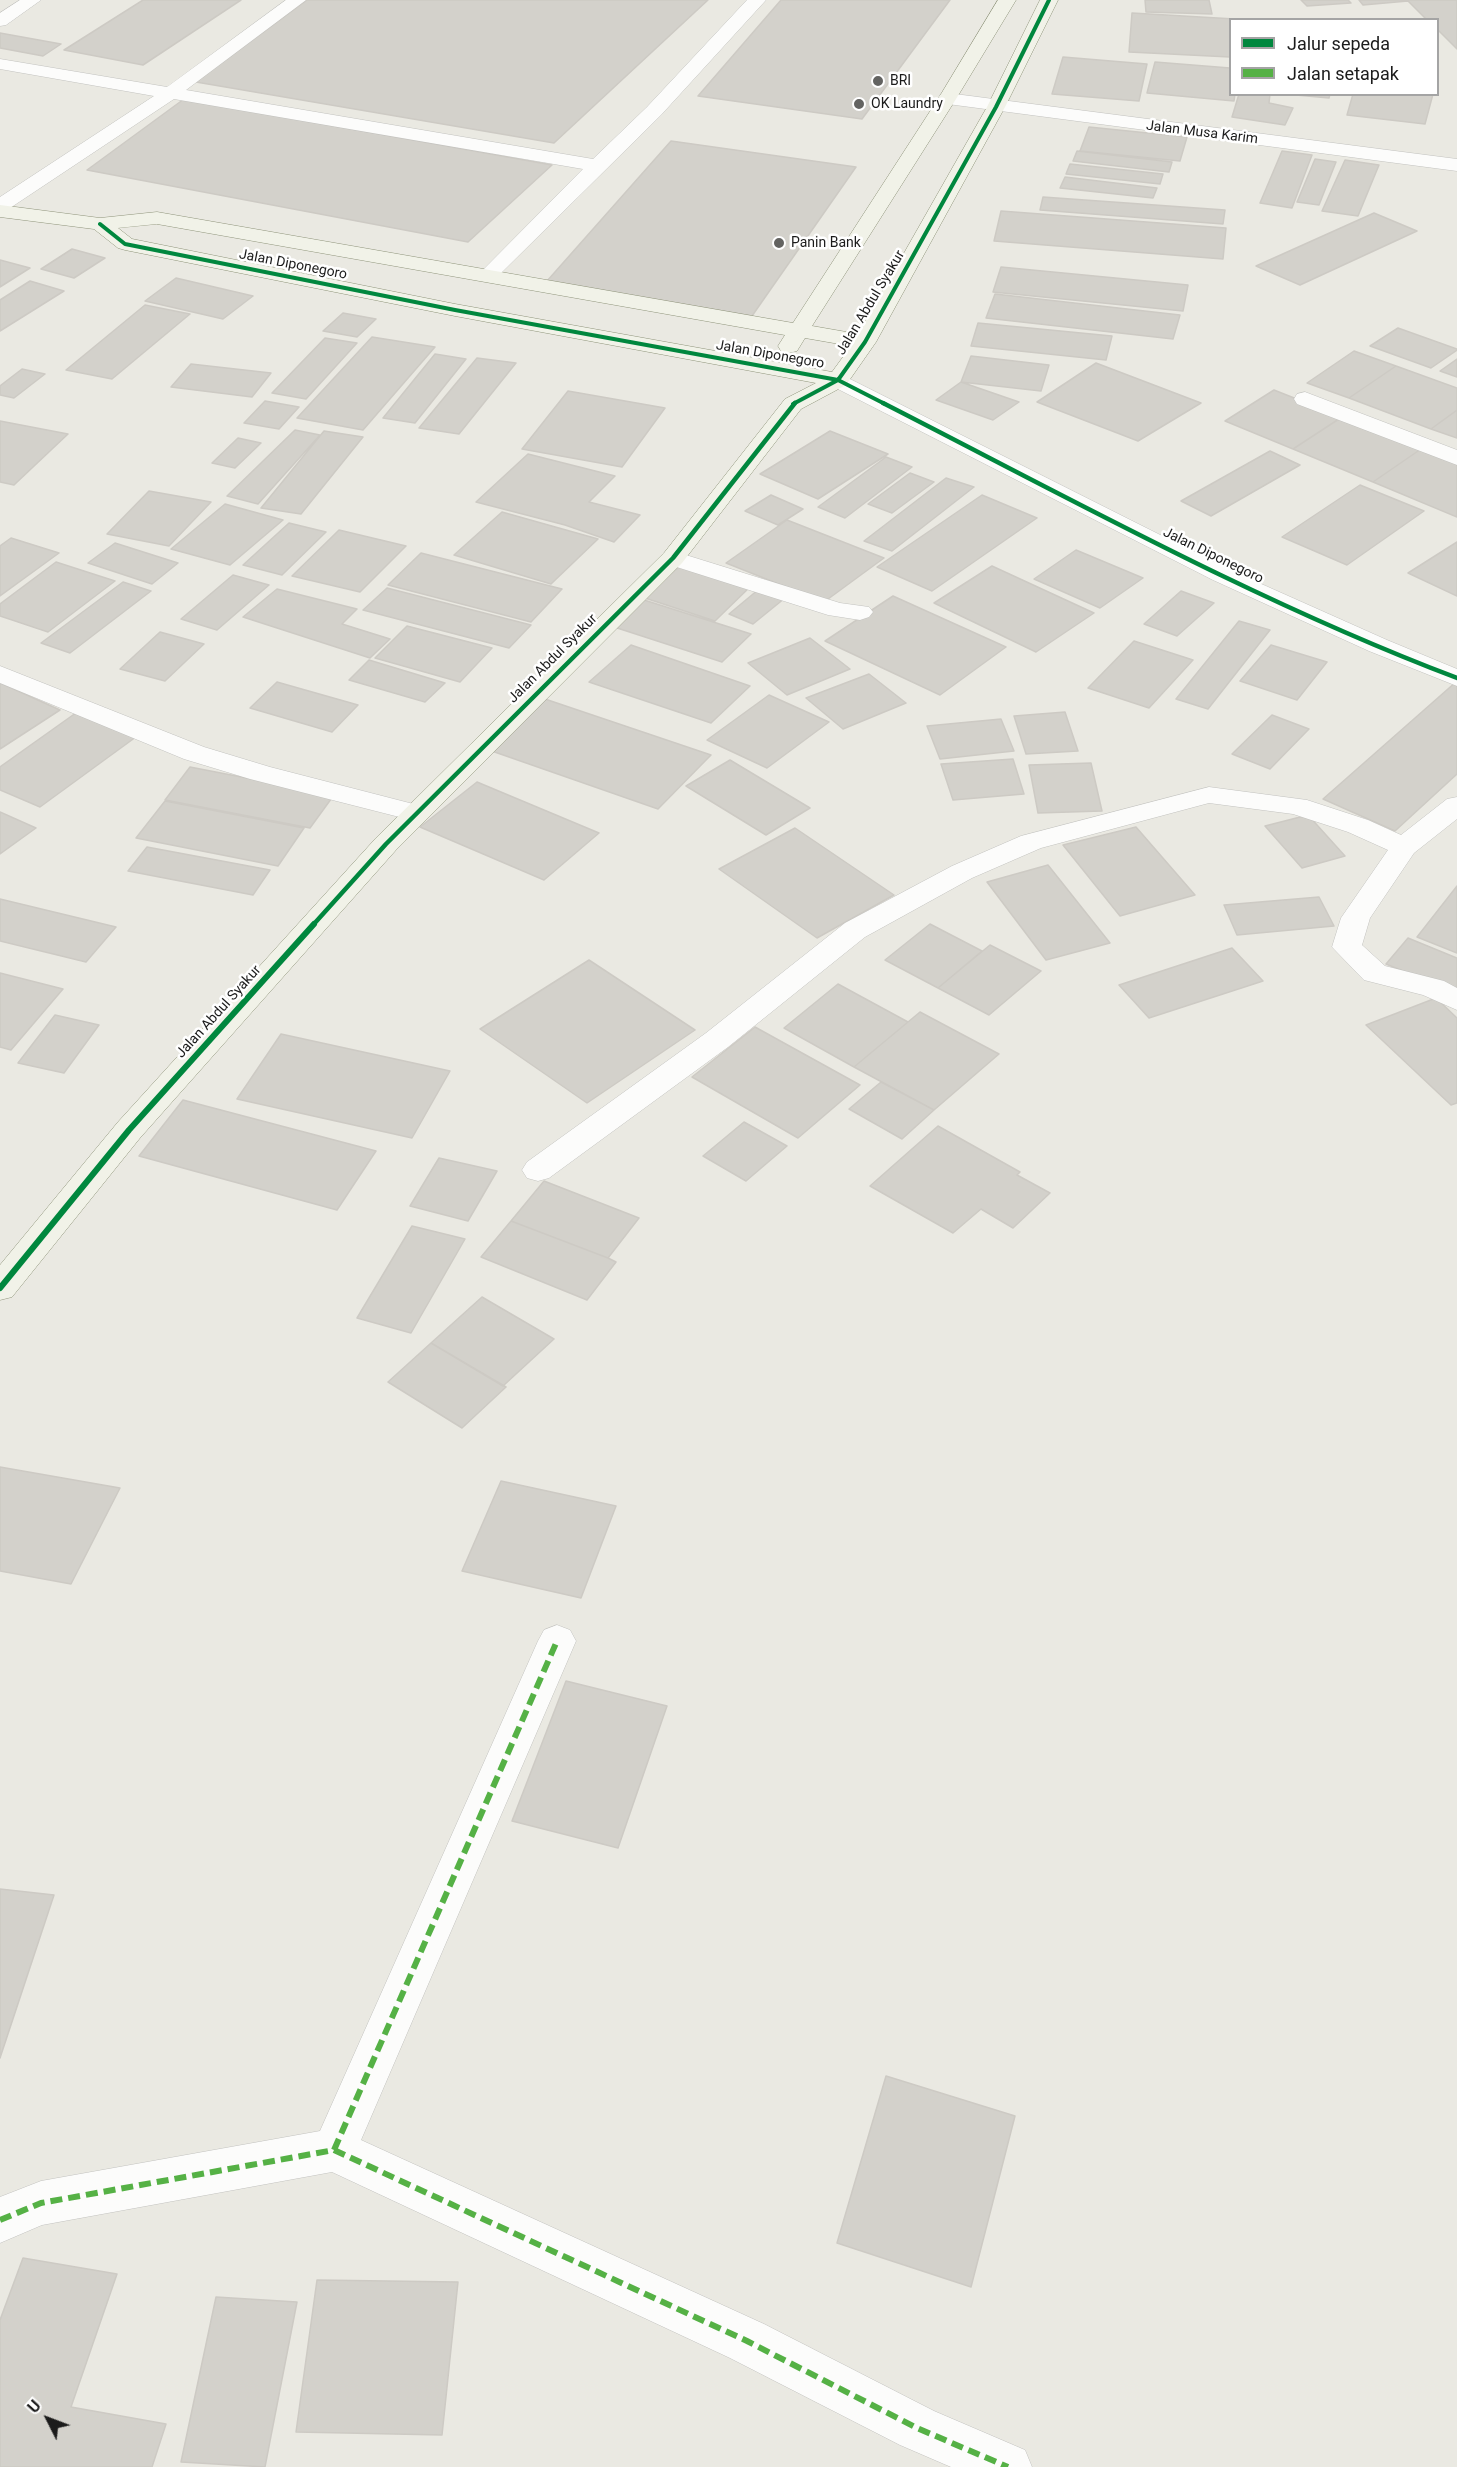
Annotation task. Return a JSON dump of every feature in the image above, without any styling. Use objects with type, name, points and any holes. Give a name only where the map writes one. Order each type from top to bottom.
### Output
[{"type":"street","points":[[0,21],[32,0]]},
{"type":"street","points":[[0,206],[169,94],[297,0]]},
{"type":"street","points":[[488,275],[654,111],[757,0]]},
{"type":"street","points":[[794,404],[777,368],[798,330],[947,99],[1007,0]]},
{"type":"street","name":"Jalan Abdul Syakur","points":[[0,1288],[129,1130],[415,813],[673,558],[794,404],[838,380],[865,342],[996,107],[1048,0]]},
{"type":"street","points":[[0,64],[597,166]]},
{"type":"street","name":"Jalan Musa Karim","points":[[947,99],[1457,165]]},
{"type":"street","points":[[0,211],[100,224],[157,218],[865,342]]},
{"type":"street","name":"Jalan Diponegoro","points":[[100,224],[126,244],[455,310],[838,380],[1172,550],[1378,648],[1457,678]]},
{"type":"street","points":[[1305,399],[1457,458]]},
{"type":"street","points":[[673,558],[828,608],[847,613],[860,612]]},
{"type":"street","points":[[0,674],[194,753],[260,773],[415,813]]},
{"type":"street","points":[[538,1170],[717,1040],[855,930],[962,872],[1030,842],[1209,795],[1296,806],[1358,826],[1404,847]]},
{"type":"street","points":[[1457,805],[1404,847],[1356,918],[1347,947],[1375,973],[1433,988],[1457,1000]]},
{"type":"street","points":[[334,2150],[557,1641]]},
{"type":"street","points":[[0,2220],[41,2203],[334,2150],[747,2341],[917,2428],[1008,2467]]},
{"type":"building","points":[[143,0],[241,0],[143,65],[64,50]]},
{"type":"building","points":[[307,0],[708,0],[554,143],[196,82]]},
{"type":"building","points":[[781,0],[950,0],[862,119],[698,96]]},
{"type":"building","points":[[1145,0],[1209,0],[1212,14],[1146,12]]},
{"type":"building","points":[[1301,0],[1348,0],[1351,3],[1307,6]]},
{"type":"building","points":[[1359,0],[1457,0],[1457,49],[1439,31],[1439,18],[1425,18],[1408,1],[1363,5]]},
{"type":"building","points":[[1132,13],[1229,19],[1229,57],[1129,52]]},
{"type":"building","points":[[0,33],[61,44],[43,56],[0,48]]},
{"type":"building","points":[[1063,57],[1147,64],[1139,101],[1052,94]]},
{"type":"building","points":[[1155,62],[1229,68],[1229,96],[1235,96],[1234,101],[1147,93]]},
{"type":"building","points":[[1238,96],[1270,96],[1269,103],[1293,108],[1285,125],[1232,117]]},
{"type":"building","points":[[1352,96],[1432,96],[1425,124],[1347,115]]},
{"type":"building","points":[[184,99],[552,165],[468,242],[87,170]]},
{"type":"building","points":[[1089,127],[1187,137],[1180,161],[1080,151]]},
{"type":"building","points":[[671,141],[856,167],[752,316],[547,281]]},
{"type":"building","points":[[1077,151],[1172,162],[1169,172],[1073,161]]},
{"type":"building","points":[[1282,151],[1312,155],[1292,208],[1260,203]]},
{"type":"building","points":[[1315,159],[1336,162],[1319,205],[1297,202]]},
{"type":"building","points":[[1345,160],[1379,165],[1358,216],[1322,211]]},
{"type":"building","points":[[1070,164],[1163,174],[1160,184],[1066,174]]},
{"type":"building","points":[[1065,177],[1157,188],[1153,198],[1060,188]]},
{"type":"building","points":[[1043,197],[1225,210],[1223,224],[1040,210]]},
{"type":"building","points":[[1001,211],[1226,228],[1223,259],[994,241]]},
{"type":"building","points":[[1374,213],[1417,231],[1300,285],[1256,266]]},
{"type":"building","points":[[72,249],[105,258],[74,278],[41,269]]},
{"type":"building","points":[[0,260],[30,268],[0,287]]},
{"type":"building","points":[[1001,267],[1188,285],[1183,311],[993,292]]},
{"type":"building","points":[[176,278],[253,296],[223,319],[145,301]]},
{"type":"building","points":[[30,281],[64,291],[0,331],[0,300]]},
{"type":"building","points":[[995,294],[1180,315],[1173,339],[986,318]]},
{"type":"building","points":[[145,305],[190,314],[112,379],[66,370]]},
{"type":"building","points":[[343,313],[376,319],[357,337],[323,331]]},
{"type":"building","points":[[978,323],[1112,336],[1106,360],[971,346]]},
{"type":"building","points":[[1398,328],[1457,350],[1431,368],[1370,346]]},
{"type":"building","points":[[372,337],[435,347],[363,430],[297,418]]},
{"type":"building","points":[[325,338],[357,343],[306,399],[272,393]]},
{"type":"building","points":[[1354,351],[1396,366],[1349,398],[1307,383]]},
{"type":"building","points":[[435,354],[466,359],[415,423],[383,418]]},
{"type":"building","points":[[971,356],[1049,365],[1041,391],[961,382]]},
{"type":"building","points":[[477,358],[516,363],[459,434],[419,428]]},
{"type":"building","points":[[1457,359],[1457,377],[1440,371]]},
{"type":"building","points":[[1096,363],[1201,403],[1138,441],[1037,402]]},
{"type":"building","points":[[191,364],[271,373],[252,397],[171,387]]},
{"type":"building","points":[[1396,366],[1457,388],[1457,410],[1431,429],[1349,398]]},
{"type":"building","points":[[22,369],[45,374],[14,398],[0,395],[0,386]]},
{"type":"building","points":[[961,382],[1019,402],[993,420],[936,400]]},
{"type":"building","points":[[1274,390],[1342,417],[1293,449],[1225,421]]},
{"type":"building","points":[[568,391],[665,408],[622,467],[522,449]]},
{"type":"building","points":[[265,401],[299,407],[279,429],[244,423]]},
{"type":"building","points":[[1457,410],[1457,438],[1431,429]]},
{"type":"building","points":[[1342,417],[1421,449],[1373,482],[1293,449]]},
{"type":"building","points":[[0,421],[68,434],[14,485],[0,482]]},
{"type":"building","points":[[295,430],[320,435],[258,504],[227,496]]},
{"type":"building","points":[[324,431],[363,437],[301,514],[261,508]]},
{"type":"building","points":[[830,431],[888,454],[818,499],[760,474]]},
{"type":"building","points":[[238,438],[261,443],[235,468],[212,463]]},
{"type":"building","points":[[1421,449],[1457,463],[1457,517],[1373,482]]},
{"type":"building","points":[[1270,451],[1300,465],[1211,516],[1181,501]]},
{"type":"building","points":[[528,454],[615,476],[589,502],[640,515],[614,542],[565,525],[476,502]]},
{"type":"building","points":[[886,457],[912,467],[845,518],[818,507]]},
{"type":"building","points":[[910,473],[934,482],[892,513],[868,504]]},
{"type":"building","points":[[946,478],[974,487],[892,551],[864,541]]},
{"type":"building","points":[[1360,485],[1424,511],[1347,565],[1282,537]]},
{"type":"building","points":[[149,491],[211,502],[169,546],[107,534]]},
{"type":"building","points":[[771,495],[803,509],[778,525],[745,511]]},
{"type":"building","points":[[982,495],[1037,518],[932,591],[877,567]]},
{"type":"building","points":[[225,504],[283,520],[230,565],[171,549]]},
{"type":"building","points":[[502,512],[598,539],[551,584],[454,555]]},
{"type":"building","points":[[787,520],[884,558],[824,602],[726,563]]},
{"type":"building","points":[[289,523],[326,532],[282,575],[243,565]]},
{"type":"building","points":[[339,530],[406,546],[360,592],[292,576]]},
{"type":"building","points":[[11,538],[59,553],[0,596],[0,546]]},
{"type":"building","points":[[1457,542],[1457,596],[1408,573]]},
{"type":"building","points":[[115,543],[178,563],[152,584],[88,563]]},
{"type":"building","points":[[1076,550],[1143,578],[1100,608],[1034,579]]},
{"type":"building","points":[[421,553],[562,589],[531,622],[388,585]]},
{"type":"building","points":[[56,562],[115,581],[48,632],[0,616],[0,604]]},
{"type":"building","points":[[683,563],[753,584],[715,621],[645,598]]},
{"type":"building","points":[[992,566],[1094,613],[1036,652],[934,603]]},
{"type":"building","points":[[233,575],[269,585],[217,630],[181,619]]},
{"type":"building","points":[[123,582],[151,591],[70,653],[41,643]]},
{"type":"building","points":[[387,588],[531,625],[509,648],[363,610]]},
{"type":"building","points":[[277,589],[357,609],[342,624],[390,639],[370,658],[243,617]]},
{"type":"building","points":[[759,589],[785,598],[753,624],[729,614]]},
{"type":"building","points":[[1181,591],[1214,603],[1177,636],[1144,624]]},
{"type":"building","points":[[893,596],[1006,647],[940,695],[825,641]]},
{"type":"building","points":[[641,599],[751,634],[722,662],[611,626]]},
{"type":"building","points":[[1239,621],[1270,630],[1208,709],[1176,699]]},
{"type":"building","points":[[407,626],[492,648],[460,682],[375,658]]},
{"type":"building","points":[[160,632],[204,644],[165,681],[120,669]]},
{"type":"building","points":[[810,638],[850,669],[787,695],[748,663]]},
{"type":"building","points":[[1134,641],[1193,660],[1149,708],[1088,688]]},
{"type":"building","points":[[631,645],[750,686],[711,723],[589,682]]},
{"type":"building","points":[[1271,645],[1327,662],[1297,700],[1240,681]]},
{"type":"building","points":[[369,660],[445,683],[425,702],[349,680]]},
{"type":"building","points":[[869,674],[906,703],[843,729],[806,698]]},
{"type":"building","points":[[1457,681],[1457,774],[1395,831],[1323,799]]},
{"type":"building","points":[[277,682],[358,705],[332,732],[250,708]]},
{"type":"building","points":[[0,683],[60,710],[0,749]]},
{"type":"building","points":[[769,695],[829,722],[767,768],[707,740]]},
{"type":"building","points":[[542,698],[711,755],[658,809],[486,749]]},
{"type":"building","points":[[80,710],[140,734],[40,807],[0,790],[0,767]]},
{"type":"building","points":[[1065,712],[1078,751],[1026,754],[1014,716]]},
{"type":"building","points":[[1272,715],[1309,729],[1270,769],[1232,754]]},
{"type":"building","points":[[1001,719],[1014,751],[940,759],[927,726]]},
{"type":"building","points":[[1013,759],[1024,794],[953,800],[941,764]]},
{"type":"building","points":[[730,760],[810,808],[766,835],[686,786]]},
{"type":"building","points":[[1091,763],[1102,811],[1038,813],[1029,765]]},
{"type":"building","points":[[190,767],[334,795],[310,828],[165,800]]},
{"type":"building","points":[[477,782],[599,833],[544,880],[420,827]]},
{"type":"building","points":[[165,801],[304,828],[278,866],[136,838]]},
{"type":"building","points":[[0,812],[36,828],[0,854]]},
{"type":"building","points":[[1308,815],[1345,856],[1302,868],[1265,826]]},
{"type":"building","points":[[1136,827],[1195,895],[1120,916],[1063,845]]},
{"type":"building","points":[[795,828],[894,895],[817,938],[719,869]]},
{"type":"building","points":[[147,847],[270,870],[253,895],[128,871]]},
{"type":"building","points":[[1048,865],[1110,943],[1046,960],[987,882]]},
{"type":"building","points":[[1457,886],[1457,953],[1417,937]]},
{"type":"building","points":[[1319,897],[1334,926],[1237,935],[1224,905]]},
{"type":"building","points":[[0,899],[116,927],[86,962],[0,941]]},
{"type":"building","points":[[930,924],[982,951],[938,988],[885,960]]},
{"type":"building","points":[[1408,938],[1457,958],[1457,993],[1386,964]]},
{"type":"building","points":[[990,945],[1041,971],[989,1015],[938,988]]},
{"type":"building","points":[[1232,948],[1263,981],[1149,1018],[1119,985]]},
{"type":"building","points":[[589,960],[695,1030],[587,1103],[480,1029]]},
{"type":"building","points":[[0,973],[63,989],[11,1050],[0,1047]]},
{"type":"building","points":[[838,984],[908,1022],[854,1067],[784,1028]]},
{"type":"building","points":[[1436,998],[1457,1018],[1457,1103],[1451,1105],[1366,1025]]},
{"type":"building","points":[[920,1012],[999,1054],[934,1110],[854,1067]]},
{"type":"building","points":[[55,1015],[99,1025],[64,1073],[18,1063]]},
{"type":"building","points":[[755,1027],[860,1085],[798,1138],[692,1077]]},
{"type":"building","points":[[281,1034],[450,1071],[412,1138],[237,1099]]},
{"type":"building","points":[[881,1082],[934,1110],[902,1139],[849,1109]]},
{"type":"building","points":[[183,1100],[376,1151],[337,1210],[139,1156]]},
{"type":"building","points":[[744,1122],[787,1146],[746,1181],[703,1156]]},
{"type":"building","points":[[938,1126],[1020,1172],[1017,1175],[1050,1193],[1013,1228],[981,1209],[953,1233],[870,1186]]},
{"type":"building","points":[[439,1158],[497,1171],[468,1221],[410,1206]]},
{"type":"building","points":[[544,1181],[639,1218],[608,1258],[511,1221]]},
{"type":"building","points":[[511,1221],[616,1262],[587,1300],[481,1257]]},
{"type":"building","points":[[412,1226],[465,1239],[411,1333],[357,1318]]},
{"type":"building","points":[[482,1297],[554,1339],[503,1386],[431,1343]]},
{"type":"building","points":[[431,1343],[506,1387],[462,1428],[388,1382]]},
{"type":"building","points":[[0,1467],[120,1488],[71,1584],[0,1571]]},
{"type":"building","points":[[501,1481],[616,1506],[581,1598],[462,1571]]},
{"type":"building","points":[[566,1681],[667,1706],[618,1848],[512,1821]]},
{"type":"building","points":[[0,1889],[54,1895],[0,2058]]},
{"type":"building","points":[[886,2076],[1015,2116],[971,2287],[837,2243]]},
{"type":"building","points":[[23,2258],[117,2274],[71,2407],[166,2424],[152,2467],[0,2467],[0,2320]]},
{"type":"building","points":[[317,2280],[458,2282],[442,2435],[296,2432]]},
{"type":"building","points":[[216,2297],[297,2302],[265,2467],[181,2462]]},
{"type":"marked path","points":[[334,2150],[557,1641]]},
{"type":"marked path","points":[[0,2220],[41,2203],[334,2150],[747,2341],[917,2428],[1008,2467]]},
{"type":"cycle path","points":[[0,1288],[129,1130],[386,844],[673,558],[793,404],[838,380],[865,342],[996,107],[1049,0]]},
{"type":"cycle path","points":[[100,224],[125,244],[455,310],[838,380],[1161,545],[1378,648],[1457,678]]},
{"type":"place","name":"BRI","points":[[878,81]]},
{"type":"place","name":"OK Laundry","points":[[859,104]]},
{"type":"place","name":"Panin Bank","points":[[779,243]]}]
